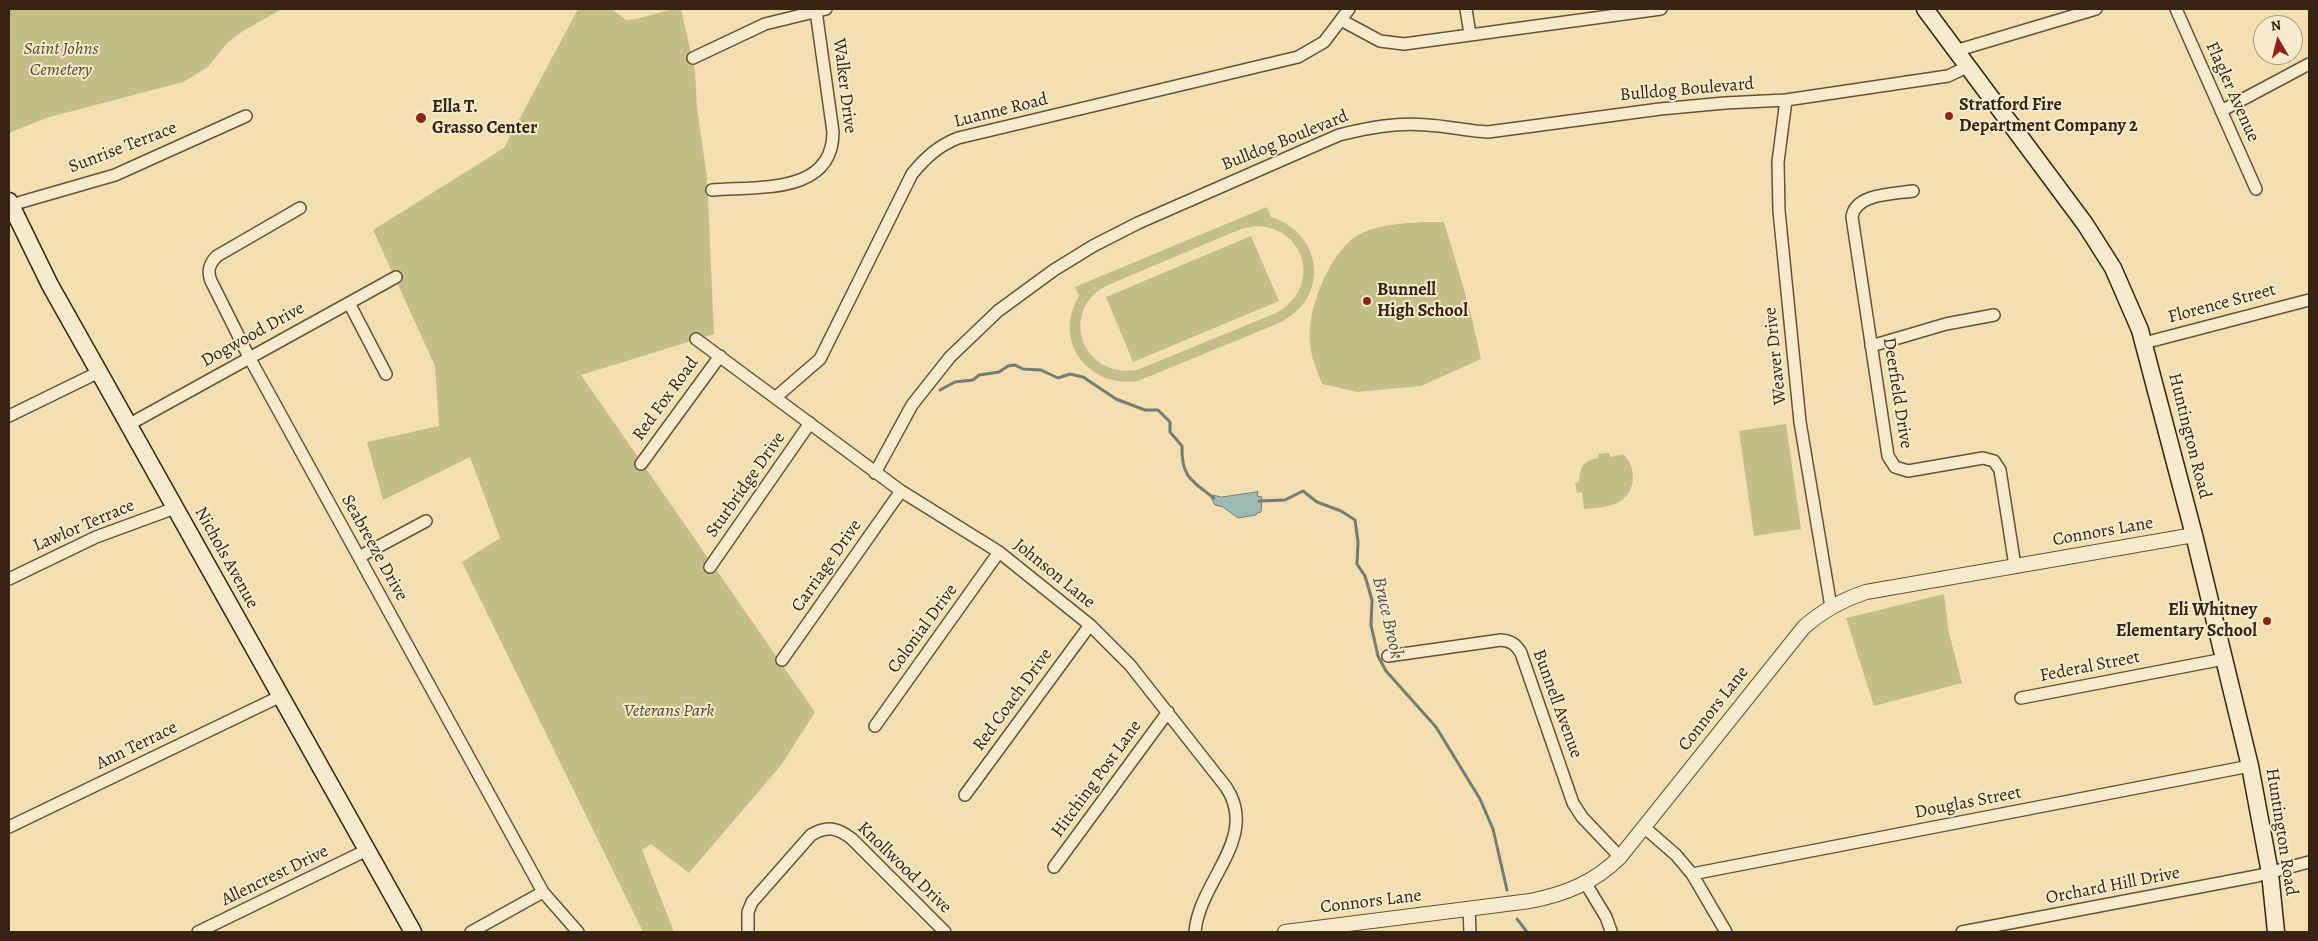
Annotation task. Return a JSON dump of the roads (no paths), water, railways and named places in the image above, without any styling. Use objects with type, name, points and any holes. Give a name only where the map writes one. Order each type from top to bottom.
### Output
[{"type":"main road","name":"Huntington Road","points":[[1925,9],[2073,207],[2099,246],[2121,285],[2144,343],[2194,535],[2250,766],[2270,873],[2276,932]]},
{"type":"main road","name":"Nichols Avenue","points":[[10,203],[50,284],[413,932]]},
{"type":"street","name":"Luanne Road","points":[[776,398],[820,359],[912,174],[931,153],[944,144],[958,138],[1298,57],[1324,42],[1349,9]]},
{"type":"street","points":[[1466,9],[1470,34]]},
{"type":"street","points":[[1342,20],[1380,41],[1404,44],[1661,9]]},
{"type":"street","points":[[1955,51],[2096,9]]},
{"type":"street","name":"Flagler Avenue","points":[[2176,9],[2256,189]]},
{"type":"street","points":[[693,58],[765,24],[821,10]]},
{"type":"street","name":"Walker Drive","points":[[712,190],[794,183],[821,169],[829,158],[833,147],[833,132],[821,10]]},
{"type":"street","points":[[2221,111],[2309,64]]},
{"type":"street","name":"Bulldog Boulevard","points":[[875,473],[912,405],[950,357],[998,311],[1054,270],[1093,246],[1130,227],[1331,138],[1377,126],[1426,124],[1470,132],[1488,132],[1725,102],[1786,100],[1948,76],[1967,67]]},
{"type":"street","name":"Weaver Drive","points":[[1786,100],[1778,162],[1779,211],[1800,422],[1830,607]]},
{"type":"street","name":"Sunrise Terrace","points":[[10,203],[115,175],[246,116]]},
{"type":"street","name":"Deerfield Drive","points":[[1913,191],[1864,200],[1853,212],[1888,456],[1892,464],[1901,470],[1908,471],[1983,458],[1994,461],[2000,470],[2015,566]]},
{"type":"street","name":"Seabreeze Drive","points":[[300,208],[217,256],[209,267],[210,281],[249,357],[543,892],[578,932]]},
{"type":"street","name":"Dogwood Drive","points":[[128,425],[396,277]]},
{"type":"street","name":"Florence Street","points":[[2144,343],[2309,300]]},
{"type":"street","points":[[349,303],[386,374]]},
{"type":"street","points":[[1871,346],[1946,324],[1994,315]]},
{"type":"street","name":"Johnson Lane","points":[[696,339],[875,473],[1000,552],[1090,625],[1130,665],[1226,787],[1234,800],[1238,814],[1237,827],[1230,845],[1198,912],[1195,932]]},
{"type":"street","name":"Red Fox Road","points":[[641,464],[720,356]]},
{"type":"street","points":[[9,416],[99,372]]},
{"type":"street","name":"Sturbridge Drive","points":[[710,567],[810,423]]},
{"type":"street","name":"Carriage Drive","points":[[782,660],[901,491]]},
{"type":"street","name":"Lawlor Terrace","points":[[9,578],[96,537],[175,508]]},
{"type":"street","points":[[359,557],[426,521]]},
{"type":"street","name":"Connors Lane","points":[[1285,932],[1548,898],[1586,884],[1620,857],[1804,627],[1830,607],[1866,592],[2194,535]]},
{"type":"street","name":"Colonial Drive","points":[[875,726],[1000,552]]},
{"type":"street","name":"Red Coach Drive","points":[[965,794],[1090,625]]},
{"type":"street","name":"Bunnell Avenue","points":[[1388,656],[1500,640],[1509,641],[1517,646],[1573,804],[1582,817],[1620,857]]},
{"type":"street","name":"Federal Street","points":[[2021,698],[2224,659]]},
{"type":"street","name":"Ann Terrace","points":[[9,827],[281,696]]},
{"type":"street","name":"Hitching Post Lane","points":[[1054,867],[1168,712]]},
{"type":"street","name":"Douglas Street","points":[[1692,874],[2250,766]]},
{"type":"street","name":"Knollwood Drive","points":[[748,932],[748,912],[752,902],[811,835],[820,829],[829,828],[840,830],[852,839],[945,932]]},
{"type":"street","points":[[1644,828],[1676,855],[1692,874],[1726,932]]},
{"type":"street","name":"Allencrest Drive","points":[[198,932],[367,850]]},
{"type":"street","name":"Orchard Hill Drive","points":[[1962,932],[2270,873],[2309,862]]},
{"type":"street","points":[[1586,884],[1606,917],[1611,931]]},
{"type":"street","points":[[471,932],[543,892]]},
{"type":"street","points":[[1469,909],[1470,932]]},
{"type":"water","points":[[1258,492],[1257,496],[1262,497],[1261,512],[1256,515],[1238,518],[1223,507],[1215,505],[1211,498],[1213,495],[1221,497]]},
{"type":"waterway","name":"Bruce Brook","points":[[940,390],[955,382],[973,380],[979,375],[999,372],[1008,366],[1015,365],[1023,369],[1041,370],[1058,378],[1070,374],[1083,377],[1116,399],[1145,410],[1158,410],[1170,422],[1170,432],[1182,446],[1183,464],[1189,477],[1214,498]]},
{"type":"waterway","name":"Bruce Brook","points":[[1259,501],[1285,500],[1303,491],[1317,502],[1341,511],[1355,520],[1358,542],[1357,564],[1365,576],[1372,600],[1371,625],[1378,656],[1386,671],[1436,727],[1480,799],[1493,829],[1507,890]]},
{"type":"waterway","name":"Bruce Brook","points":[[1517,919],[1527,932]]},
{"type":"place","name":"Stratford Fire Department Company 2","points":[[1949,116]]},
{"type":"place","name":"Ella T. Grasso Center","points":[[421,118]]},
{"type":"place","name":"Bunnell High School","points":[[1367,301]]},
{"type":"place","name":"Eli Whitney Elementary School","points":[[2267,621]]},
{"type":"park label","name":"Saint Johns Cemetery","points":[[61,60]]},
{"type":"park label","name":"Veterans Park","points":[[669,712]]}]
